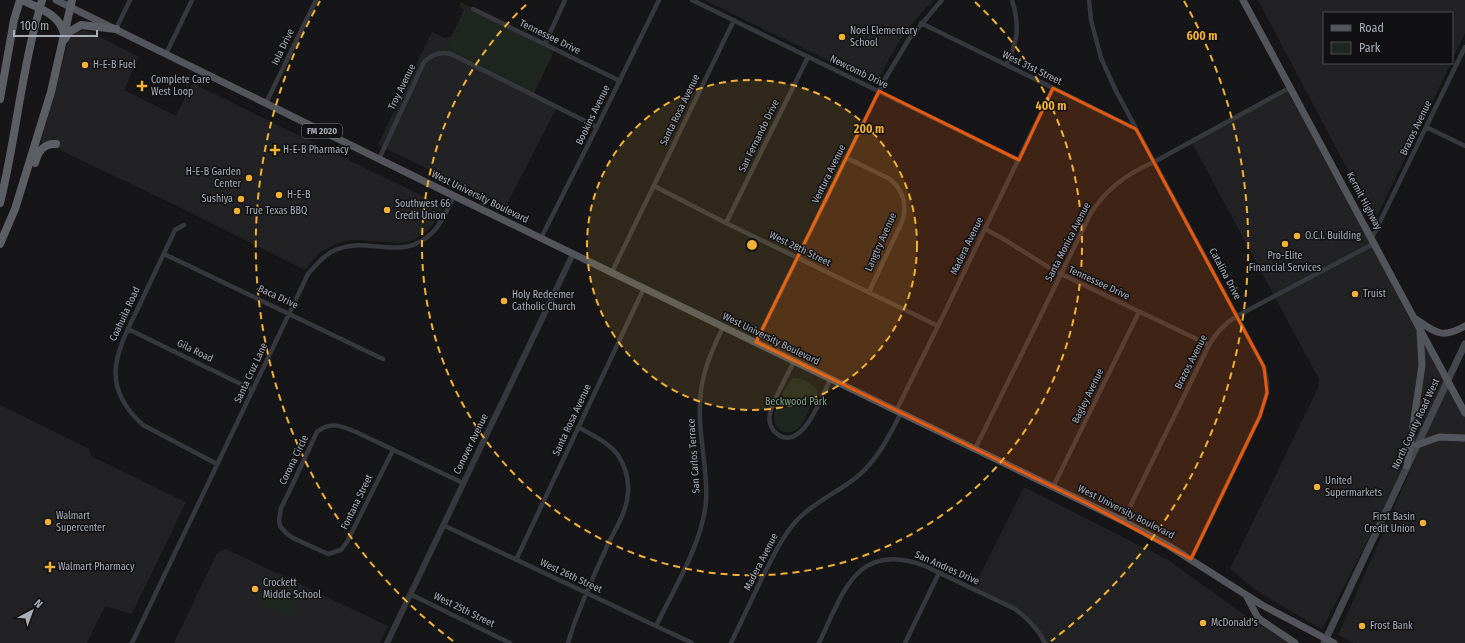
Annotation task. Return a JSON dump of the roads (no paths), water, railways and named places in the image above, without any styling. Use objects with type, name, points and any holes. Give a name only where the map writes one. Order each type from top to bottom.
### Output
[{"type":"highway","points":[[0,99],[15,15],[21,0],[56,18],[61,24],[64,34]]},
{"type":"highway","points":[[0,203],[24,78],[42,0]]},
{"type":"highway","points":[[0,244],[15,209],[47,107],[71,3]]},
{"type":"highway","points":[[62,43],[69,32],[81,25],[116,30]]},
{"type":"highway","points":[[0,250],[4,245],[24,197],[39,152],[46,145],[56,144]]},
{"type":"main road","name":"West University Boulevard","points":[[56,0],[71,3],[116,30],[1123,521],[1164,542],[1277,614],[1325,641],[1334,643]]},
{"type":"main road","name":"Kermit Highway","points":[[1243,0],[1465,413]]},
{"type":"main road","points":[[1415,318],[1435,332],[1443,334],[1455,332],[1465,326]]},
{"type":"main road","points":[[1407,466],[1422,365],[1420,330]]},
{"type":"main road","name":"North County Road West","points":[[1325,641],[1465,344]]},
{"type":"main road","points":[[1417,445],[1440,436],[1465,438]]},
{"type":"main road","points":[[1246,595],[1258,618],[1295,643]]},
{"type":"street","points":[[116,30],[130,0]]},
{"type":"street","points":[[166,54],[192,0]]},
{"type":"street","name":"Iola Drive","points":[[266,103],[316,0]]},
{"type":"street","points":[[545,44],[565,0]]},
{"type":"street","name":"Bookins Avenue","points":[[541,238],[659,0]]},
{"type":"street","name":"Newcomb Drive","points":[[692,0],[1018,160]]},
{"type":"street","name":"Ventura Avenue","points":[[756,342],[879,92],[909,39],[942,0]]},
{"type":"street","points":[[1006,65],[1015,46],[1017,35],[1018,23],[1012,0]]},
{"type":"street","name":"Catalina Drive","points":[[1089,0],[1091,20],[1101,58],[1136,129],[1264,367],[1267,382],[1265,405],[1191,559]]},
{"type":"street","name":"Tennessee Drive","points":[[473,9],[620,81]]},
{"type":"street","name":"Santa Rosa Avenue","points":[[612,272],[734,20]]},
{"type":"street","name":"West 31st Street","points":[[921,24],[1136,129]]},
{"type":"street","name":"Brazos Avenue","points":[[1123,521],[1209,345],[1224,324],[1373,241],[1465,47]]},
{"type":"street","name":"Troy Avenue","points":[[379,159],[424,62],[432,56],[443,53],[451,54],[597,127]]},
{"type":"street","name":"San Fernando Drive","points":[[726,223],[808,56]]},
{"type":"street","name":"Santa Monica Avenue","points":[[975,449],[1091,213],[1101,198],[1113,186],[1142,167],[1154,162],[1291,87]]},
{"type":"street","name":"Madera Avenue","points":[[731,643],[774,553],[787,532],[809,509],[850,482],[865,469],[884,444],[938,326],[1053,88]]},
{"type":"street","points":[[1426,127],[1465,146]]},
{"type":"street","name":"Langtry Avenue","points":[[847,158],[890,179],[902,194],[905,206],[901,224],[869,292]]},
{"type":"street","name":"West 28th Street","points":[[654,186],[726,223],[938,326]]},
{"type":"street","name":"Santa Cruz Lane","points":[[132,643],[308,274],[328,253],[343,247],[357,245],[390,248],[416,244],[429,235],[439,225],[454,196]]},
{"type":"street","name":"Coahuila Road","points":[[184,225],[175,230],[128,329],[119,350],[116,362],[116,374],[121,397],[134,417],[153,431],[217,464]]},
{"type":"street","name":"Tennessee Drive","points":[[985,229],[1000,236],[1044,265],[1061,274],[1209,345]]},
{"type":"street","name":"Baca Drive","points":[[164,254],[290,313],[383,359]]},
{"type":"street","name":"Conover Avenue","points":[[387,643],[573,254]]},
{"type":"street","name":"Santa Rosa Avenue","points":[[516,560],[644,288]]},
{"type":"street","name":"Bagley Avenue","points":[[1053,487],[1139,312]]},
{"type":"street","name":"San Carlos Terrace","points":[[656,626],[692,553],[701,528],[706,502],[706,476],[700,421],[700,401],[703,377],[710,355],[723,327]]},
{"type":"street","name":"Gila Road","points":[[128,329],[253,390]]},
{"type":"street","points":[[794,361],[770,413],[771,426],[773,430],[781,437],[794,437],[804,429],[830,378]]},
{"type":"street","name":"Corona Circle","points":[[328,554],[292,538],[283,530],[279,520],[288,494],[318,432],[330,425],[342,426],[463,483]]},
{"type":"street","points":[[568,643],[586,593],[623,513],[628,494],[628,483],[622,464],[611,447],[578,427]]},
{"type":"street","name":"Fontana Street","points":[[328,554],[341,550],[347,542],[393,450]]},
{"type":"street","name":"West 26th Street","points":[[443,525],[692,643]]},
{"type":"street","name":"San Andres Drive","points":[[819,643],[848,584],[858,572],[868,565],[884,560],[902,559],[939,573],[1014,609],[1026,617],[1035,627],[1045,643]]},
{"type":"street","points":[[905,643],[939,573]]},
{"type":"street","name":"West 25th Street","points":[[410,594],[510,643]]},
{"type":"place","name":"Noel Elementary School","points":[[842,37]]},
{"type":"place","name":"H-E-B Fuel","points":[[85,65]]},
{"type":"place","name":"Complete Care West Loop","points":[[142,86]]},
{"type":"place","name":"H-E-B Pharmacy","points":[[275,150]]},
{"type":"place","name":"H-E-B Garden Center","points":[[249,178]]},
{"type":"place","name":"H-E-B","points":[[279,195]]},
{"type":"place","name":"Sushiya","points":[[241,199]]},
{"type":"place","name":"Southwest 66 Credit Union","points":[[387,210]]},
{"type":"place","name":"True Texas BBQ","points":[[237,211]]},
{"type":"place","name":"O.C.I. Building","points":[[1297,236]]},
{"type":"place","name":"Pro-Elite Financial Services","points":[[1285,244]]},
{"type":"place","name":"Truist","points":[[1355,294]]},
{"type":"place","name":"Holy Redeemer Catholic Church","points":[[504,301]]},
{"type":"place","name":"United Supermarkets","points":[[1317,487]]},
{"type":"place","name":"Walmart Supercenter","points":[[48,522]]},
{"type":"place","name":"First Basin Credit Union","points":[[1423,523]]},
{"type":"place","name":"Walmart Pharmacy","points":[[50,567]]},
{"type":"place","name":"Crockett Middle School","points":[[255,589]]},
{"type":"place","name":"McDonald's","points":[[1203,623]]},
{"type":"place","name":"Frost Bank","points":[[1362,626]]},
{"type":"park label","name":"Beckwood Park","points":[[796,402]]}]
